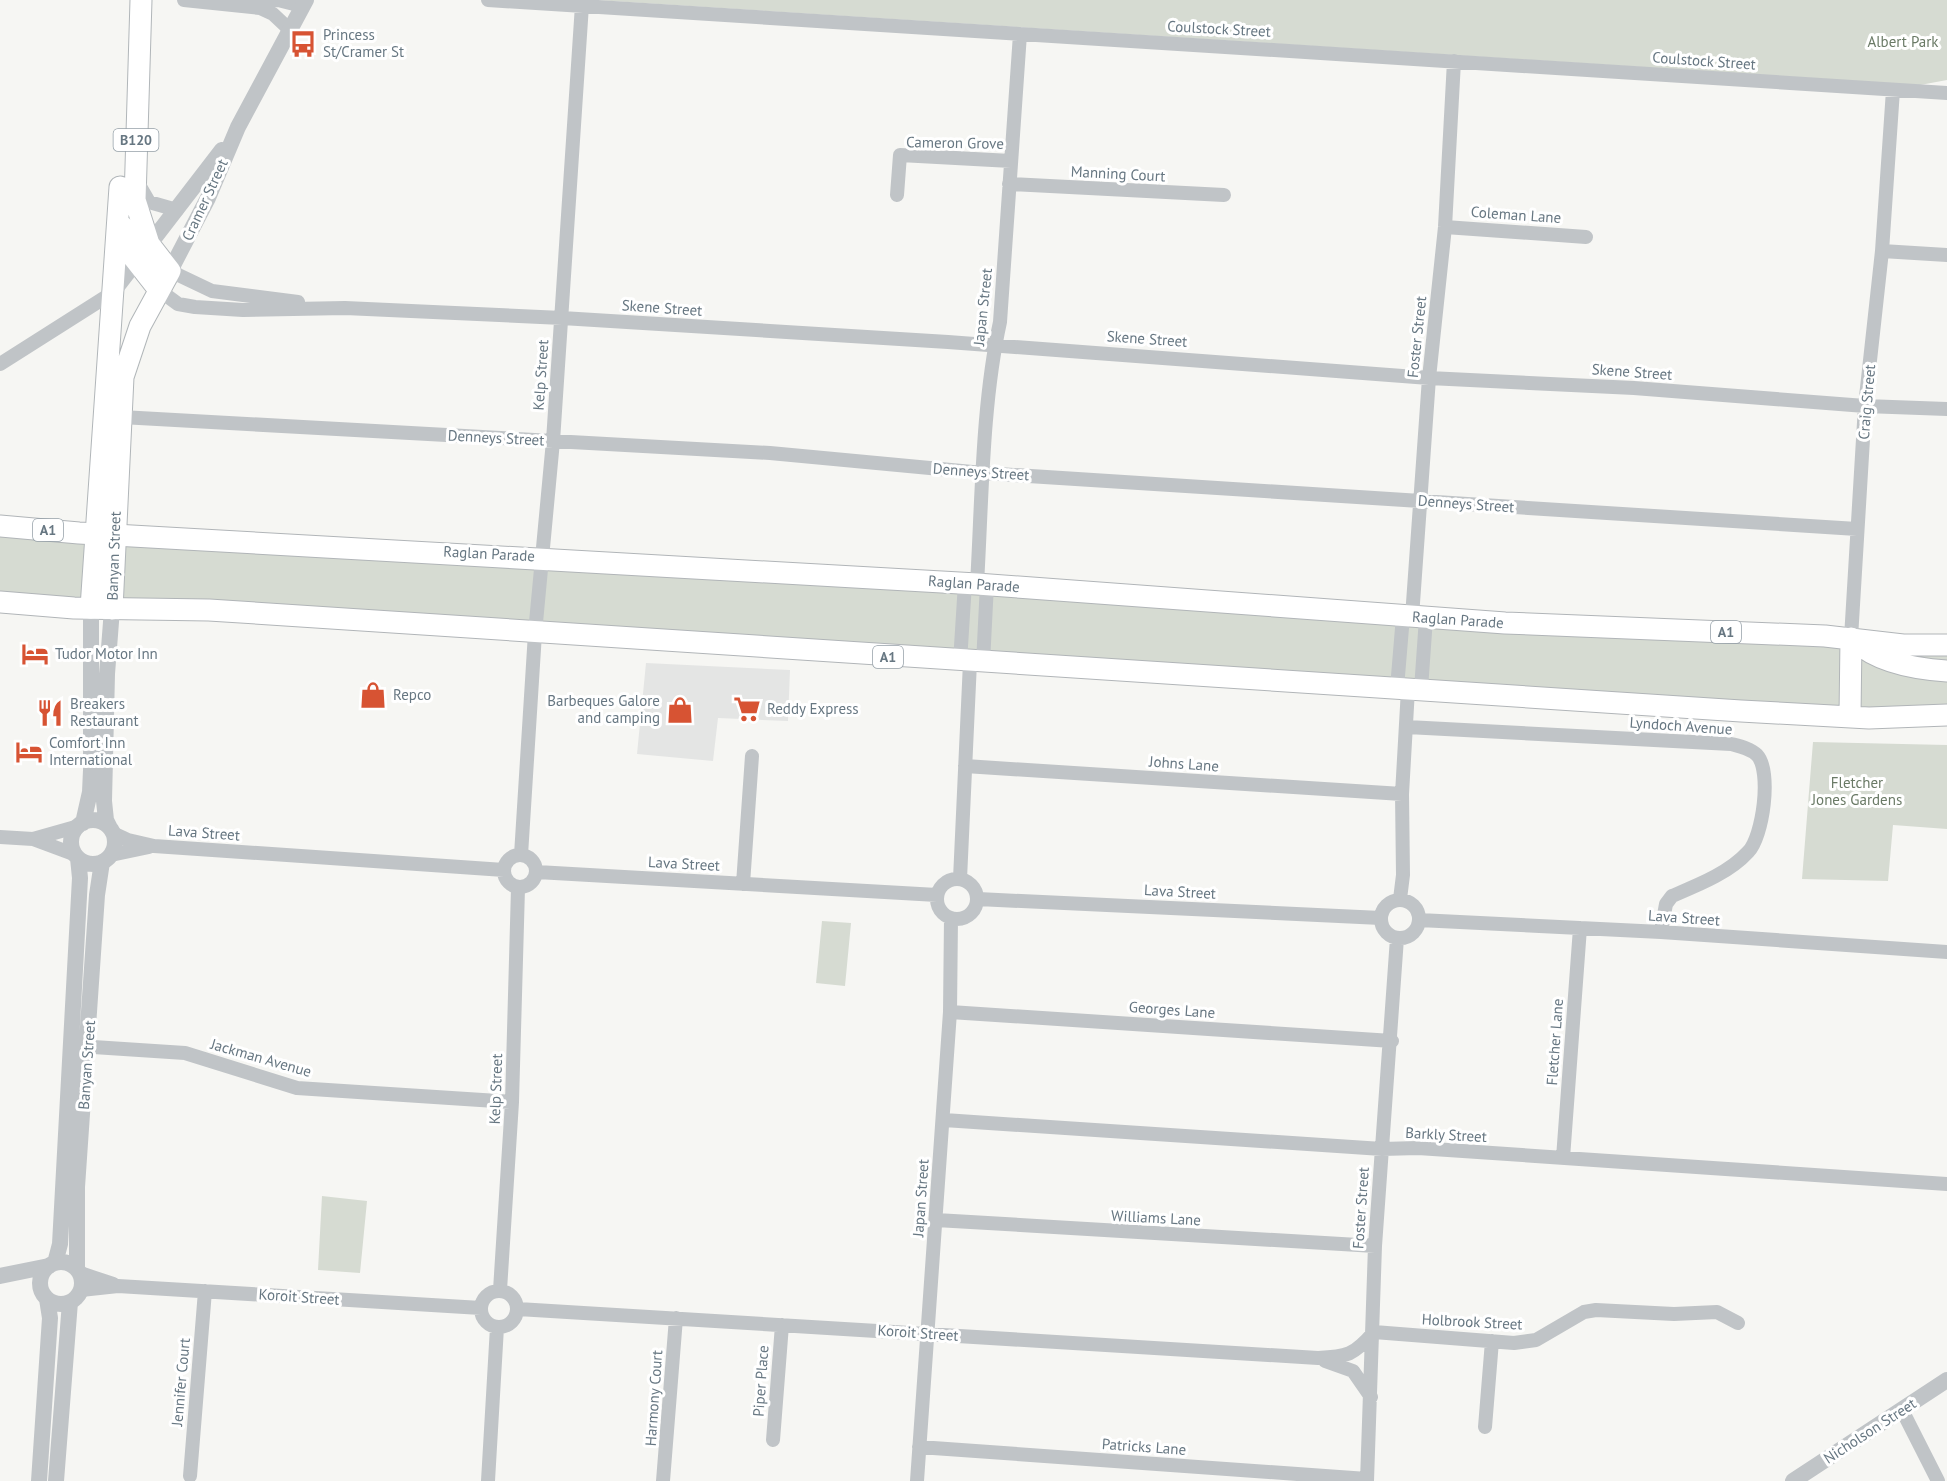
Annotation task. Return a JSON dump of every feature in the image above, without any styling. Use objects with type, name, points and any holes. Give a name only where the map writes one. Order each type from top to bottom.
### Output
[{"type":"main road","name":"B120","points":[[141,0],[123,233],[135,261],[159,290]]},
{"type":"main road","name":"B120","points":[[127,182],[149,244],[170,272]]},
{"type":"main road","name":"B120","points":[[112,293],[127,182]]},
{"type":"main road","name":"Banyan Street","points":[[113,416],[137,334],[170,272]]},
{"type":"main road","name":"Banyan Street","points":[[102,608],[113,416],[110,315],[112,293]]},
{"type":"main road","points":[[110,315],[137,334]]},
{"type":"main road","name":"Raglan Parade","points":[[0,526],[977,584],[1413,617],[1851,638],[1903,645],[1947,645]]},
{"type":"main road","name":"A1","points":[[0,602],[102,608],[209,610],[1741,711],[1895,718],[1947,715]]},
{"type":"main road","points":[[1851,638],[1866,651],[1879,657],[1947,671]]},
{"type":"main road","name":"Craig Street","points":[[1850,716],[1851,638]]},
{"type":"street","points":[[184,0],[267,11],[290,30]]},
{"type":"street","points":[[220,3],[278,0],[304,3]]},
{"type":"street","name":"Coulstock Street","points":[[488,0],[1947,93]]},
{"type":"street","name":"Cramer Street","points":[[170,272],[208,198],[238,127],[304,3]]},
{"type":"street","name":"Kelp Street","points":[[520,855],[535,633],[562,318],[582,5]]},
{"type":"street","name":"Japan Street","points":[[960,879],[983,473],[995,345],[1000,322],[1020,34]]},
{"type":"street","name":"Foster Street","points":[[1413,617],[1429,378],[1445,227],[1454,61]]},
{"type":"street","name":"Craig Street","points":[[1851,638],[1865,406],[1882,251],[1893,90]]},
{"type":"street","name":"Cramer Street","points":[[149,244],[238,127]]},
{"type":"street","name":"Cameron Grove","points":[[897,195],[900,155],[1011,161]]},
{"type":"street","points":[[127,182],[149,202],[177,210]]},
{"type":"street","name":"Manning Court","points":[[1010,184],[1224,195]]},
{"type":"street","name":"Coleman Lane","points":[[1445,227],[1586,237]]},
{"type":"street","points":[[0,364],[112,293],[149,244]]},
{"type":"street","points":[[1882,251],[1947,255]]},
{"type":"street","name":"Skene Street","points":[[170,272],[212,291],[345,308]]},
{"type":"street","name":"Skene Street","points":[[159,290],[178,304],[195,308]]},
{"type":"street","name":"Skene Street","points":[[137,334],[160,310],[345,308],[562,318],[995,345],[1429,378],[1634,388],[1865,406],[1947,409]]},
{"type":"street","points":[[69,322],[88,316],[110,315]]},
{"type":"street","name":"Denneys Street","points":[[113,416],[770,453],[983,473],[1857,529]]},
{"type":"street","name":"Japan Street","points":[[971,662],[977,584]]},
{"type":"street","name":"Banyan Street","points":[[81,824],[90,792],[102,608]]},
{"type":"street","name":"Banyan Street","points":[[102,608],[106,674],[104,801],[106,820],[112,831]]},
{"type":"street","points":[[1400,899],[1403,875],[1401,794],[1413,617]]},
{"type":"street","points":[[1409,689],[1413,617]]},
{"type":"street","name":"Lyndoch Avenue","points":[[1407,727],[1731,744],[1744,747],[1756,754],[1762,765],[1764,780],[1759,834],[1750,850],[1736,864],[1672,896],[1666,904],[1660,932]]},
{"type":"street","points":[[743,884],[752,756]]},
{"type":"street","name":"Johns Lane","points":[[965,766],[1401,794]]},
{"type":"street","points":[[0,837],[33,839],[90,864],[106,859],[115,845],[112,831],[100,821],[81,824],[33,839]]},
{"type":"street","points":[[77,857],[71,840],[81,824]]},
{"type":"street","name":"Lava Street","points":[[112,831],[128,840],[154,846],[504,870]]},
{"type":"street","name":"Lava Street","points":[[106,859],[154,846]]},
{"type":"street","points":[[520,855],[530,858],[537,872],[533,882],[518,888],[509,884],[504,870],[507,862],[520,855]]},
{"type":"street","name":"Banyan Street","points":[[56,1481],[77,1283],[81,1046],[80,878],[77,857]]},
{"type":"street","name":"Banyan Street","points":[[52,1264],[60,1244],[97,895],[106,859]]},
{"type":"street","name":"Lava Street","points":[[537,872],[937,895]]},
{"type":"street","points":[[960,879],[973,886],[978,899],[973,912],[967,917],[951,918],[941,911],[937,895],[946,882],[960,879]]},
{"type":"street","name":"Kelp Street","points":[[500,1290],[512,1102],[518,888]]},
{"type":"street","name":"Lava Street","points":[[978,899],[1381,918]]},
{"type":"street","points":[[1400,899],[1416,908],[1419,920],[1414,932],[1397,938],[1385,931],[1381,918],[1386,905],[1400,899]]},
{"type":"street","name":"Japan Street","points":[[917,1481],[944,1120],[950,1012],[951,918]]},
{"type":"street","name":"Lava Street","points":[[1419,920],[1660,932],[1947,952]]},
{"type":"street","name":"Fletcher Lane","points":[[1563,1158],[1580,928]]},
{"type":"street","name":"Foster Street","points":[[1367,1480],[1374,1332],[1375,1246],[1392,1041],[1397,938]]},
{"type":"street","name":"Georges Lane","points":[[950,1012],[1392,1041]]},
{"type":"street","name":"Jackman Avenue","points":[[81,1046],[185,1053],[297,1088],[512,1102]]},
{"type":"street","name":"Barkly Street","points":[[944,1120],[1382,1149],[1418,1148],[1947,1184]]},
{"type":"street","name":"Williams Lane","points":[[936,1220],[1375,1246]]},
{"type":"street","points":[[67,1263],[77,1283],[59,1304],[45,1295],[2,1276],[52,1264],[67,1263]]},
{"type":"street","points":[[39,1481],[50,1318],[42,1275],[52,1264]]},
{"type":"street","name":"Koroit Street","points":[[77,1283],[481,1308]]},
{"type":"street","points":[[500,1290],[513,1296],[518,1310],[509,1324],[497,1327],[485,1321],[481,1308],[487,1295],[500,1290]]},
{"type":"street","name":"Jennifer Court","points":[[190,1476],[205,1291]]},
{"type":"street","name":"Koroit Street","points":[[518,1310],[1318,1358],[1345,1357],[1362,1346],[1374,1332]]},
{"type":"street","name":"Holbrook Street","points":[[1374,1332],[1514,1343],[1536,1340],[1584,1312],[1596,1310],[1674,1314],[1717,1312],[1738,1323]]},
{"type":"street","name":"Harmony Court","points":[[663,1481],[676,1318]]},
{"type":"street","name":"Piper Place","points":[[773,1440],[782,1325]]},
{"type":"street","points":[[488,1481],[497,1327]]},
{"type":"street","points":[[1485,1427],[1492,1341]]},
{"type":"street","name":"Koroit Street","points":[[1318,1358],[1353,1371],[1371,1397]]},
{"type":"street","name":"Nicholson Street","points":[[1793,1481],[1947,1380]]},
{"type":"street","points":[[1902,1410],[1938,1481]]},
{"type":"street","name":"Patricks Lane","points":[[919,1447],[1367,1480]]},
{"type":"shaded area","points":[[646,663],[790,670],[788,721],[718,718],[713,761],[637,754]]},
{"type":"green space","name":"Albert Park","points":[[596,0],[1947,0],[1947,80],[1920,85]]},
{"type":"green space","points":[[0,526],[1947,645],[1947,715],[0,602]]},
{"type":"green space","name":"Fletcher Jones Gardens","points":[[1813,742],[1947,745],[1947,829],[1893,825],[1888,881],[1802,879]]},
{"type":"green space","points":[[822,921],[851,923],[845,986],[816,983]]},
{"type":"green space","points":[[322,1196],[367,1201],[360,1273],[318,1270]]},
{"type":"place","name":"Princess St/Cramer St","points":[[303,44]]},
{"type":"place","name":"Tudor Motor Inn","points":[[35,654]]},
{"type":"place","name":"Repco","points":[[373,695]]},
{"type":"place","name":"Reddy Express","points":[[747,709]]},
{"type":"place","name":"Barbeques Galore and camping","points":[[680,710]]},
{"type":"place","name":"Breakers Restaurant","points":[[50,713]]},
{"type":"place","name":"Comfort Inn International","points":[[29,752]]}]
